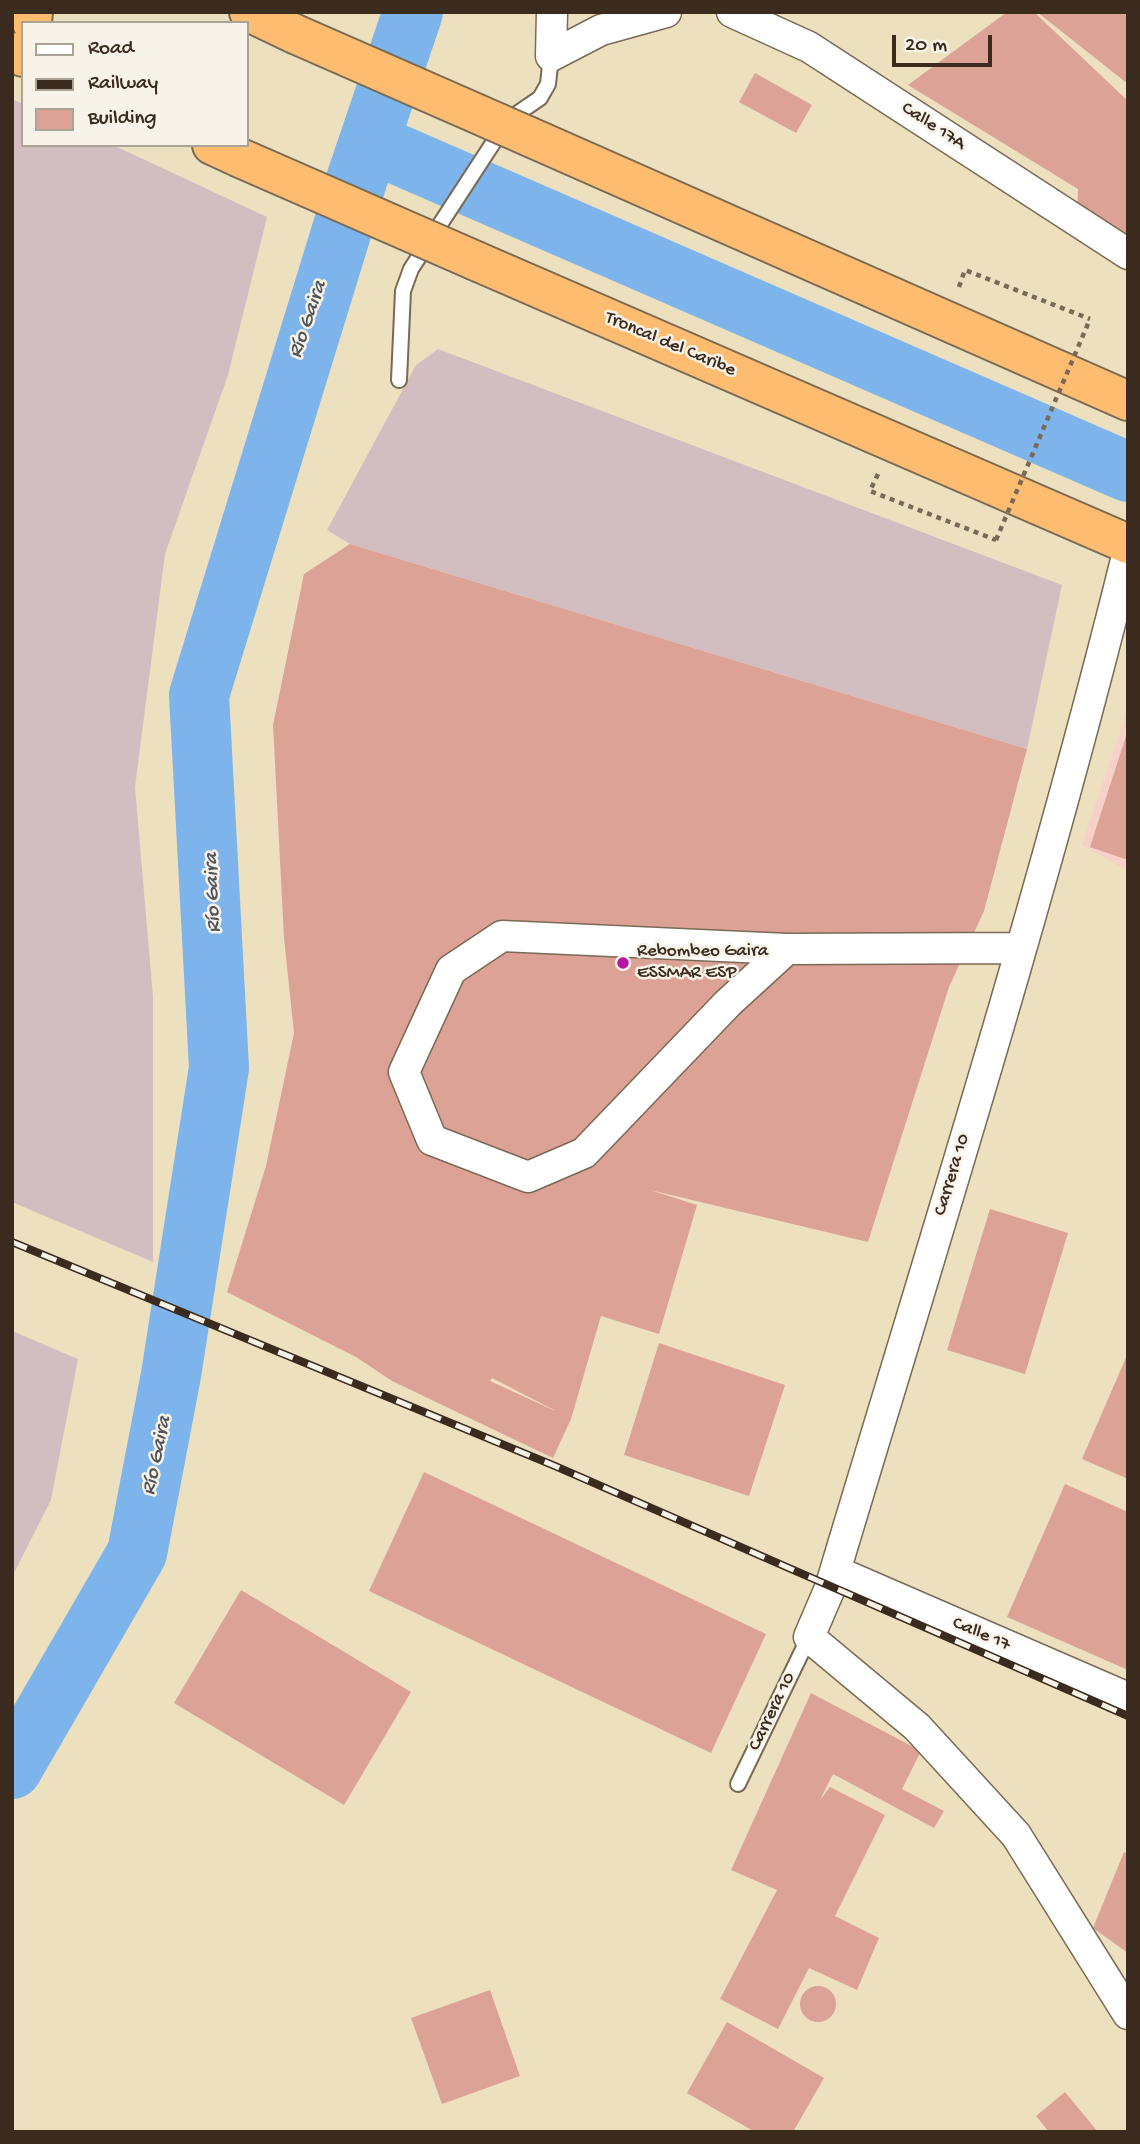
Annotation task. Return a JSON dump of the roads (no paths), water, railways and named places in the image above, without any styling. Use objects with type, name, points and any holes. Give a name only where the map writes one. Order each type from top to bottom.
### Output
[{"type":"highway","points":[[249,12],[1128,401]]},
{"type":"highway","name":"Troncal del Caribe","points":[[225,151],[1128,544]]},
{"type":"street","points":[[552,12],[551,56],[601,30],[666,12]]},
{"type":"street","name":"Calle 17A","points":[[732,12],[809,47],[1128,254]]},
{"type":"street","name":"Carrera 10","points":[[809,1637],[835,1571],[1020,948],[1090,705],[1128,552]]},
{"type":"street","points":[[788,949],[728,1003],[584,1153],[528,1177],[432,1140],[404,1072],[451,970],[502,936],[788,949],[1020,948]]},
{"type":"street","name":"Calle 17","points":[[835,1571],[1128,1698]]},
{"type":"street","points":[[809,1637],[916,1727],[1016,1835],[1128,2014]]},
{"type":"lane","points":[[399,380],[403,291],[411,269],[508,120],[540,97],[548,84],[551,56]]},
{"type":"lane","name":"Carrera 10","points":[[738,1784],[809,1637]]},
{"type":"waterway","name":"Río Gaira","points":[[356,180],[413,12]]},
{"type":"waterway","points":[[12,1769],[137,1553],[171,1375],[219,1068],[199,695],[369,142],[1128,472]]},
{"type":"railway","points":[[12,1242],[555,1466],[1128,1716]]},
{"type":"place","name":"Rebombeo Gaira ESSMAR ESP","points":[[623,963]]}]
